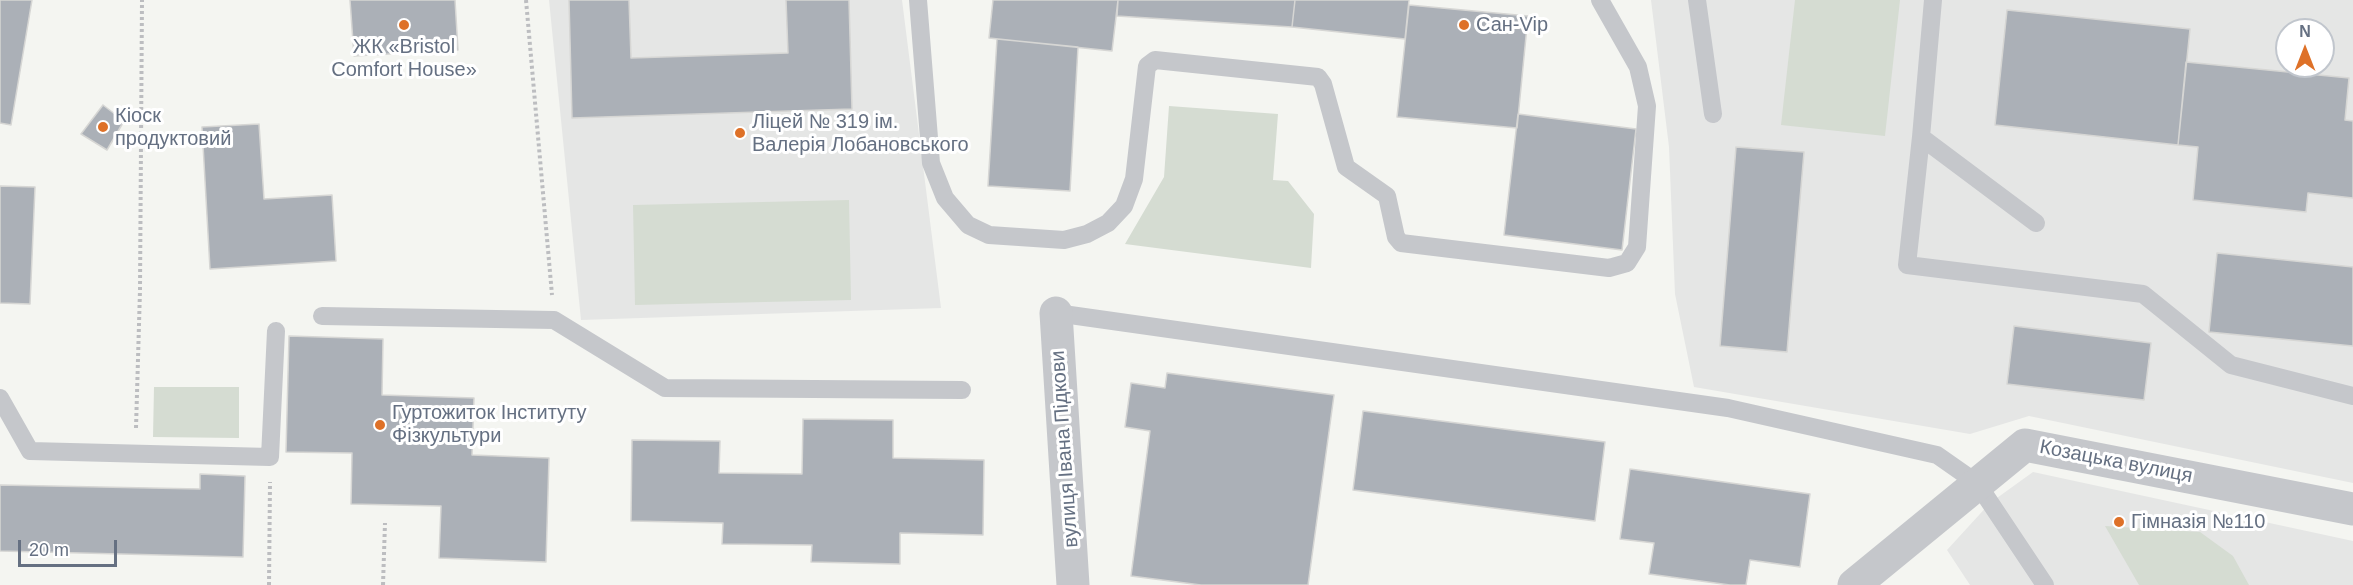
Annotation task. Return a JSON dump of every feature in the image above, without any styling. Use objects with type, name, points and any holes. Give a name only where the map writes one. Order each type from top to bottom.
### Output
[{"type":"street","name":"вулиця Івана Підкови","points":[[1056,313],[1073,585]]},
{"type":"street","name":"Козацька вулиця","points":[[1854,585],[2025,445],[2353,509]]},
{"type":"lane","points":[[918,0],[931,163],[945,198],[968,225],[989,235],[1064,240],[1087,234],[1108,223],[1124,206],[1134,179],[1146,66],[1155,60],[1318,77],[1323,84],[1346,167],[1387,196],[1396,237],[1401,243],[1609,268],[1628,263],[1637,247],[1647,106],[1638,67],[1600,0]]},
{"type":"lane","points":[[1697,0],[1713,114]]},
{"type":"lane","points":[[1933,0],[1907,264],[2143,294],[2230,364],[2353,396]]},
{"type":"lane","points":[[1920,137],[2036,222]]},
{"type":"lane","points":[[1056,313],[1728,408],[1937,455],[1977,483],[2045,585]]},
{"type":"lane","points":[[322,316],[554,320],[664,388],[962,390]]},
{"type":"lane","points":[[0,398],[30,451],[270,457],[276,331]]},
{"type":"path","points":[[135,453],[140,290],[142,0]]},
{"type":"path","points":[[526,0],[554,320]]},
{"type":"path","points":[[269,585],[270,457]]},
{"type":"path","points":[[383,585],[385,523]]},
{"type":"shaded area","name":"Ліцей № 319 ім. Валерія Лобановського","points":[[549,0],[902,0],[941,308],[581,320]]},
{"type":"shaded area","points":[[1651,0],[2353,0],[2353,483],[2029,416],[1970,434],[1694,387],[1675,294],[1669,147]]},
{"type":"shaded area","points":[[1795,0],[1900,0],[1885,136],[1781,125]]},
{"type":"shaded area","points":[[1169,106],[1278,114],[1273,180],[1288,181],[1314,214],[1311,268],[1125,244],[1164,177]]},
{"type":"shaded area","points":[[849,200],[851,300],[635,305],[633,205]]},
{"type":"shaded area","points":[[154,387],[239,387],[239,438],[153,437]]},
{"type":"shaded area","name":"Гімназія №110","points":[[2033,472],[2353,541],[2353,585],[1970,585],[1947,550],[1990,503]]},
{"type":"shaded area","points":[[2105,526],[2200,532],[2233,556],[2249,585],[2139,585]]},
{"type":"building","points":[[0,0],[32,0],[11,125],[0,123]]},
{"type":"building","name":"ЖК «Bristol Comfort House»","points":[[350,0],[455,0],[458,50],[354,56]]},
{"type":"building","points":[[569,0],[629,0],[631,58],[788,53],[786,0],[849,0],[852,109],[572,118]]},
{"type":"building","points":[[993,0],[1118,0],[1112,51],[989,38]]},
{"type":"building","points":[[1118,0],[1295,0],[1292,27],[1117,16]]},
{"type":"building","points":[[1295,0],[1409,0],[1405,39],[1292,27]]},
{"type":"building","points":[[1409,5],[1528,16],[1517,128],[1397,117]]},
{"type":"building","points":[[2007,10],[2190,29],[2178,145],[1995,125]]},
{"type":"building","points":[[997,39],[1078,47],[1070,191],[988,186]]},
{"type":"building","points":[[2186,62],[2275,71],[2275,78],[2349,78],[2345,120],[2353,121],[2353,198],[2308,193],[2306,212],[2193,200],[2198,147],[2178,145]]},
{"type":"building","name":"Кіоск продуктовий","points":[[103,105],[124,121],[107,150],[81,134]]},
{"type":"building","points":[[1518,114],[1636,129],[1622,250],[1504,235]]},
{"type":"building","points":[[259,124],[264,199],[332,195],[336,261],[210,269],[202,127]]},
{"type":"building","points":[[1736,147],[1804,152],[1787,352],[1720,346]]},
{"type":"building","points":[[0,186],[35,187],[30,304],[0,303]]},
{"type":"building","points":[[2217,253],[2353,267],[2353,346],[2209,332]]},
{"type":"building","points":[[2014,326],[2151,343],[2144,400],[2007,384]]},
{"type":"building","name":"Гуртожиток Інституту Фізкультури","points":[[289,336],[383,339],[382,395],[474,398],[472,455],[549,458],[546,562],[439,558],[441,506],[351,504],[352,453],[286,452]]},
{"type":"building","points":[[1167,373],[1334,395],[1308,585],[1201,585],[1131,576],[1150,431],[1125,427],[1131,383],[1165,388]]},
{"type":"building","points":[[1363,411],[1605,442],[1595,521],[1353,490]]},
{"type":"building","points":[[803,419],[893,420],[893,458],[984,460],[983,535],[900,533],[900,564],[811,562],[812,545],[722,544],[723,523],[631,521],[632,440],[720,441],[719,473],[802,474]]},
{"type":"building","points":[[1630,469],[1810,494],[1800,567],[1750,560],[1746,585],[1730,585],[1649,574],[1654,543],[1620,539]]},
{"type":"building","points":[[200,474],[245,476],[243,557],[0,551],[0,485],[200,489]]},
{"type":"place","name":"ЖК «Bristol Comfort House»","points":[[404,25]]},
{"type":"place","name":"Сан-Vip","points":[[1464,25]]},
{"type":"place","name":"Кіоск продуктовий","points":[[103,127]]},
{"type":"place","name":"Ліцей № 319 ім. Валерія Лобановського","points":[[740,133]]},
{"type":"place","name":"Гуртожиток Інституту Фізкультури","points":[[380,425]]},
{"type":"place","name":"Гімназія №110","points":[[2119,522]]}]
